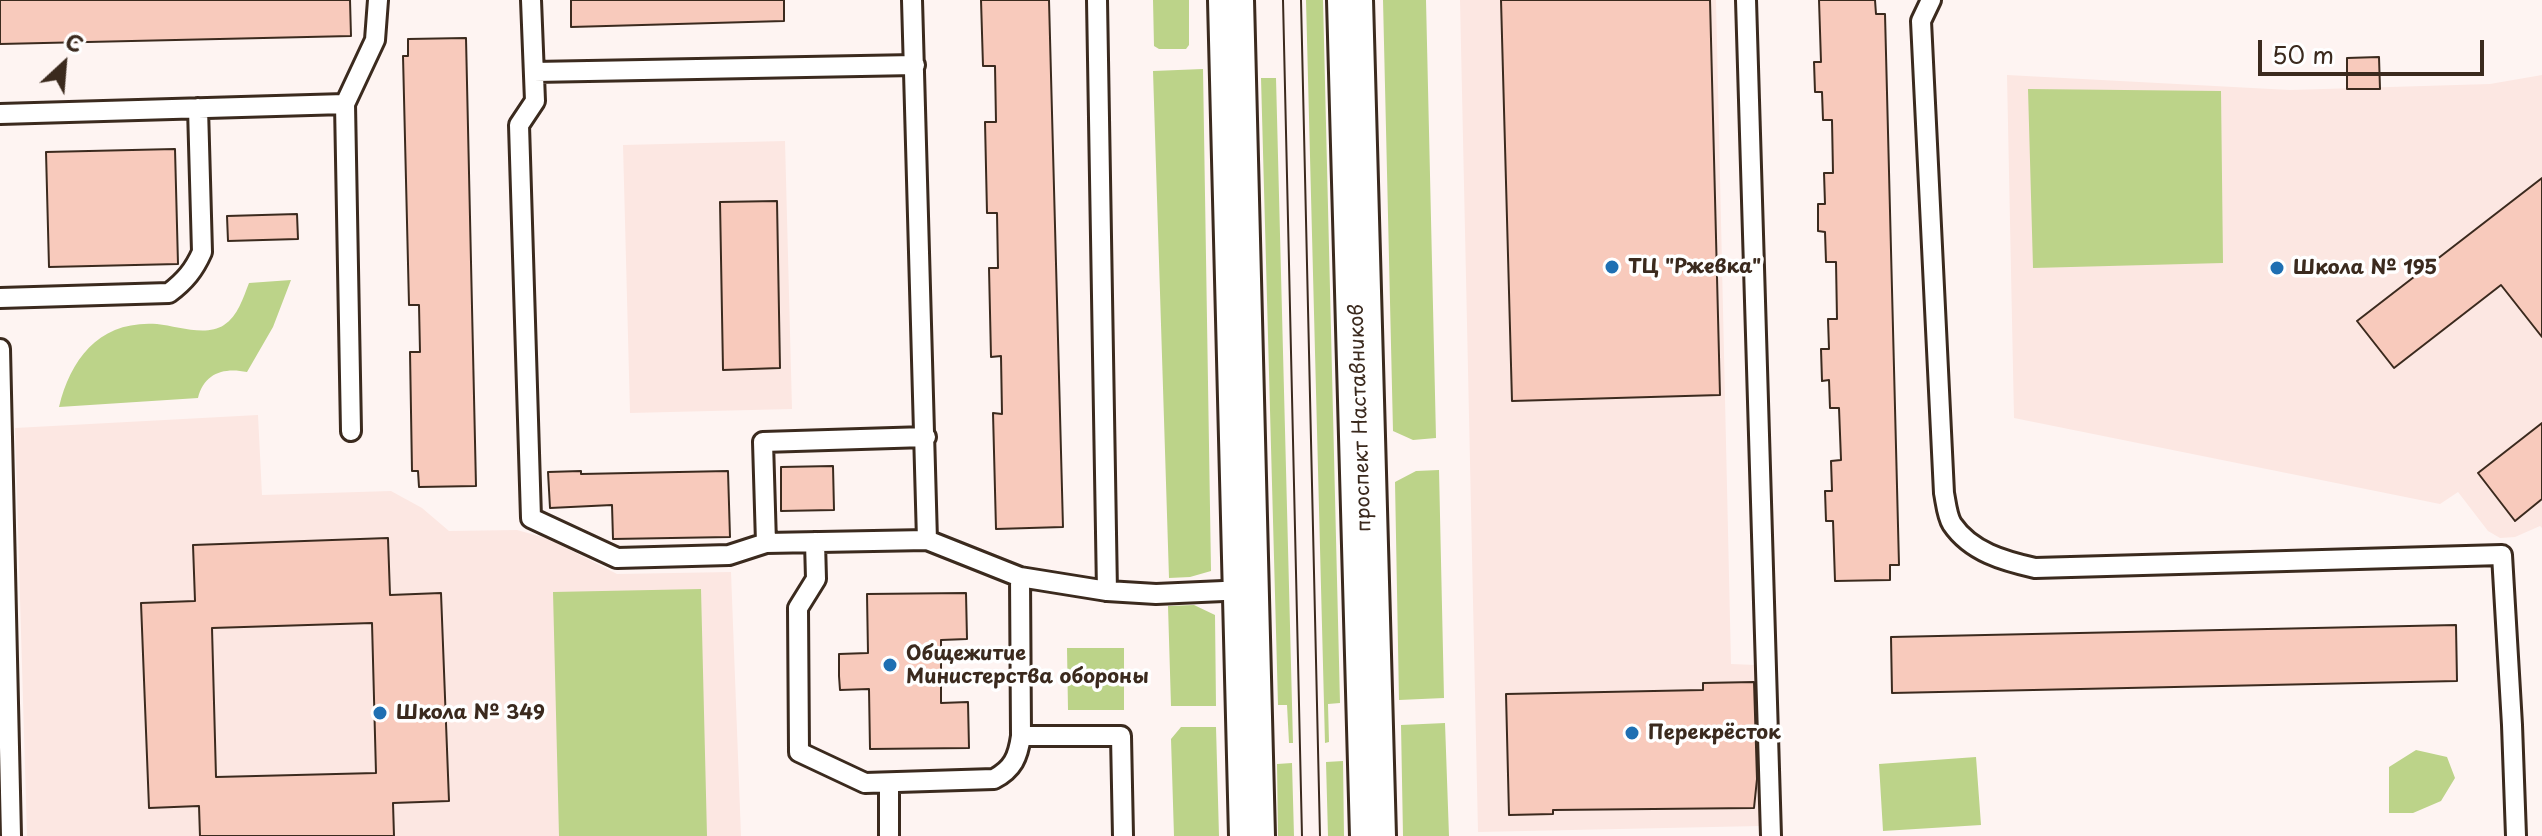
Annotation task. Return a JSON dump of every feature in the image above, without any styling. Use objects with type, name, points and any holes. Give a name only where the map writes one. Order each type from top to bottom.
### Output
[{"type":"main road","points":[[1231,0],[1252,836]]},
{"type":"main road","name":"проспект Наставников","points":[[1350,0],[1373,836]]},
{"type":"lane","points":[[351,431],[345,104],[375,40],[378,0]]},
{"type":"lane","points":[[531,0],[535,101],[519,125],[531,518],[617,558],[729,555],[766,543],[927,540],[1020,577],[1107,591],[1156,594],[1246,590]]},
{"type":"lane","points":[[912,0],[927,540]]},
{"type":"lane","points":[[1097,0],[1107,591]]},
{"type":"lane","points":[[1746,0],[1771,836]]},
{"type":"lane","points":[[1931,0],[1921,21],[1944,493],[1951,522],[1972,544],[2003,560],[2035,568],[2502,555],[2516,836]]},
{"type":"lane","points":[[534,72],[915,65]]},
{"type":"lane","points":[[0,114],[345,104]]},
{"type":"lane","points":[[0,298],[169,293],[182,283],[195,269],[202,252],[198,108]]},
{"type":"lane","points":[[0,349],[11,836]]},
{"type":"lane","points":[[766,543],[763,442],[926,437]]},
{"type":"lane","points":[[815,542],[816,579],[798,608],[799,752],[865,783],[994,779],[1008,772],[1018,755],[1021,736],[1020,577]]},
{"type":"lane","points":[[1021,736],[1121,736],[1123,836]]},
{"type":"lane","points":[[889,784],[889,836]]},
{"type":"shaded area","points":[[1460,0],[1716,0],[1731,664],[1756,665],[1760,826],[1478,832]]},
{"type":"shaded area","name":"Школа № 195","points":[[2007,75],[2290,90],[2490,84],[2542,75],[2542,528],[2540,526],[2515,537],[2500,538],[2488,531],[2458,492],[2440,504],[2014,418]]},
{"type":"shaded area","points":[[785,141],[792,409],[630,413],[623,145]]},
{"type":"shaded area","name":"Школа № 349","points":[[258,415],[262,495],[391,491],[422,508],[449,531],[517,530],[549,539],[617,574],[731,572],[741,836],[27,836],[15,428]]},
{"type":"green space","points":[[1153,0],[1189,0],[1189,45],[1186,49],[1159,49],[1154,46]]},
{"type":"green space","points":[[1306,0],[1323,0],[1340,703],[1328,704],[1329,742],[1325,743]]},
{"type":"green space","points":[[1383,0],[1426,0],[1436,438],[1413,440],[1393,431]]},
{"type":"green space","points":[[1203,69],[1211,571],[1190,577],[1169,578],[1153,71]]},
{"type":"green space","points":[[1261,78],[1276,78],[1293,743],[1289,743],[1287,705],[1278,705]]},
{"type":"green space","points":[[2028,89],[2221,91],[2223,263],[2033,268]]},
{"type":"green space","points":[[291,280],[273,327],[247,372],[230,370],[210,377],[198,398],[59,407],[72,372],[92,345],[105,335],[137,324],[200,330],[217,328],[233,317],[249,283]]},
{"type":"green space","points":[[1439,470],[1444,698],[1399,700],[1395,482],[1416,471]]},
{"type":"green space","points":[[701,589],[707,836],[559,836],[553,592]]},
{"type":"green space","points":[[1194,605],[1215,615],[1216,706],[1171,706],[1168,606]]},
{"type":"green space","points":[[1067,648],[1124,648],[1124,710],[1068,710]]},
{"type":"green space","points":[[1445,723],[1449,836],[1403,836],[1401,725]]},
{"type":"green space","points":[[1181,727],[1216,727],[1219,836],[1174,836],[1171,739]]},
{"type":"green space","points":[[2416,750],[2447,757],[2455,778],[2441,801],[2413,813],[2389,813],[2389,767]]},
{"type":"green space","points":[[1976,757],[1981,825],[1883,831],[1879,764]]},
{"type":"green space","points":[[1343,761],[1344,836],[1328,836],[1326,762]]},
{"type":"green space","points":[[1292,763],[1294,836],[1278,836],[1277,764]]},
{"type":"building","points":[[0,0],[350,0],[351,36],[0,44]]},
{"type":"building","points":[[571,0],[784,0],[784,21],[571,27]]},
{"type":"building","points":[[981,0],[1049,0],[1063,527],[996,529],[993,413],[1002,414],[1001,356],[991,357],[989,268],[998,268],[997,213],[987,213],[985,122],[996,122],[995,66],[983,66]]},
{"type":"building","name":"ТЦ \"Ржевка\"","points":[[1501,0],[1710,0],[1720,395],[1512,401]]},
{"type":"building","points":[[1819,0],[1875,0],[1876,14],[1885,14],[1899,565],[1890,565],[1890,580],[1835,581],[1833,521],[1826,521],[1825,491],[1832,491],[1831,461],[1841,460],[1839,408],[1830,408],[1829,380],[1822,381],[1821,349],[1829,349],[1828,319],[1837,319],[1836,262],[1826,262],[1825,232],[1818,231],[1818,204],[1825,204],[1824,173],[1833,173],[1832,120],[1823,120],[1822,92],[1815,92],[1814,62],[1821,62]]},
{"type":"building","points":[[466,38],[476,486],[419,487],[418,471],[412,471],[410,352],[420,352],[419,305],[409,305],[403,56],[408,56],[408,39]]},
{"type":"building","points":[[2379,57],[2380,89],[2347,89],[2347,58]]},
{"type":"building","points":[[175,149],[178,264],[49,267],[46,152]]},
{"type":"building","points":[[2542,178],[2542,337],[2501,285],[2394,368],[2357,321]]},
{"type":"building","points":[[777,201],[780,368],[723,370],[720,202]]},
{"type":"building","points":[[297,214],[298,239],[228,241],[227,216]]},
{"type":"building","points":[[2542,423],[2542,499],[2515,521],[2478,473]]},
{"type":"building","points":[[833,466],[834,510],[781,511],[781,467]]},
{"type":"building","points":[[581,471],[581,474],[728,471],[730,537],[613,539],[612,505],[550,508],[548,472]]},
{"type":"building","points":[[388,538],[390,595],[441,593],[449,801],[393,803],[394,836],[200,836],[199,806],[149,808],[141,603],[195,601],[193,545]],"holes":[[[372,623],[376,773],[216,777],[212,628]]]},
{"type":"building","name":"Общежитие Министерства обороны","points":[[966,593],[967,639],[941,640],[941,703],[968,702],[969,748],[870,749],[869,689],[840,690],[839,676],[839,654],[868,653],[867,594]]},
{"type":"building","points":[[2456,625],[2457,681],[1892,693],[1891,637]]},
{"type":"building","name":"Перекрёсток","points":[[1754,682],[1757,779],[1754,808],[1553,810],[1553,814],[1509,815],[1506,694],[1703,690],[1703,683]]},
{"type":"tram line","points":[[1283,0],[1302,836]]},
{"type":"tram line","points":[[1301,0],[1320,836]]},
{"type":"place","name":"ТЦ \"Ржевка\"","points":[[1612,267]]},
{"type":"place","name":"Школа № 195","points":[[2277,268]]},
{"type":"place","name":"Общежитие Министерства обороны","points":[[890,665]]},
{"type":"place","name":"Школа № 349","points":[[380,713]]},
{"type":"place","name":"Перекрёсток","points":[[1632,733]]}]
